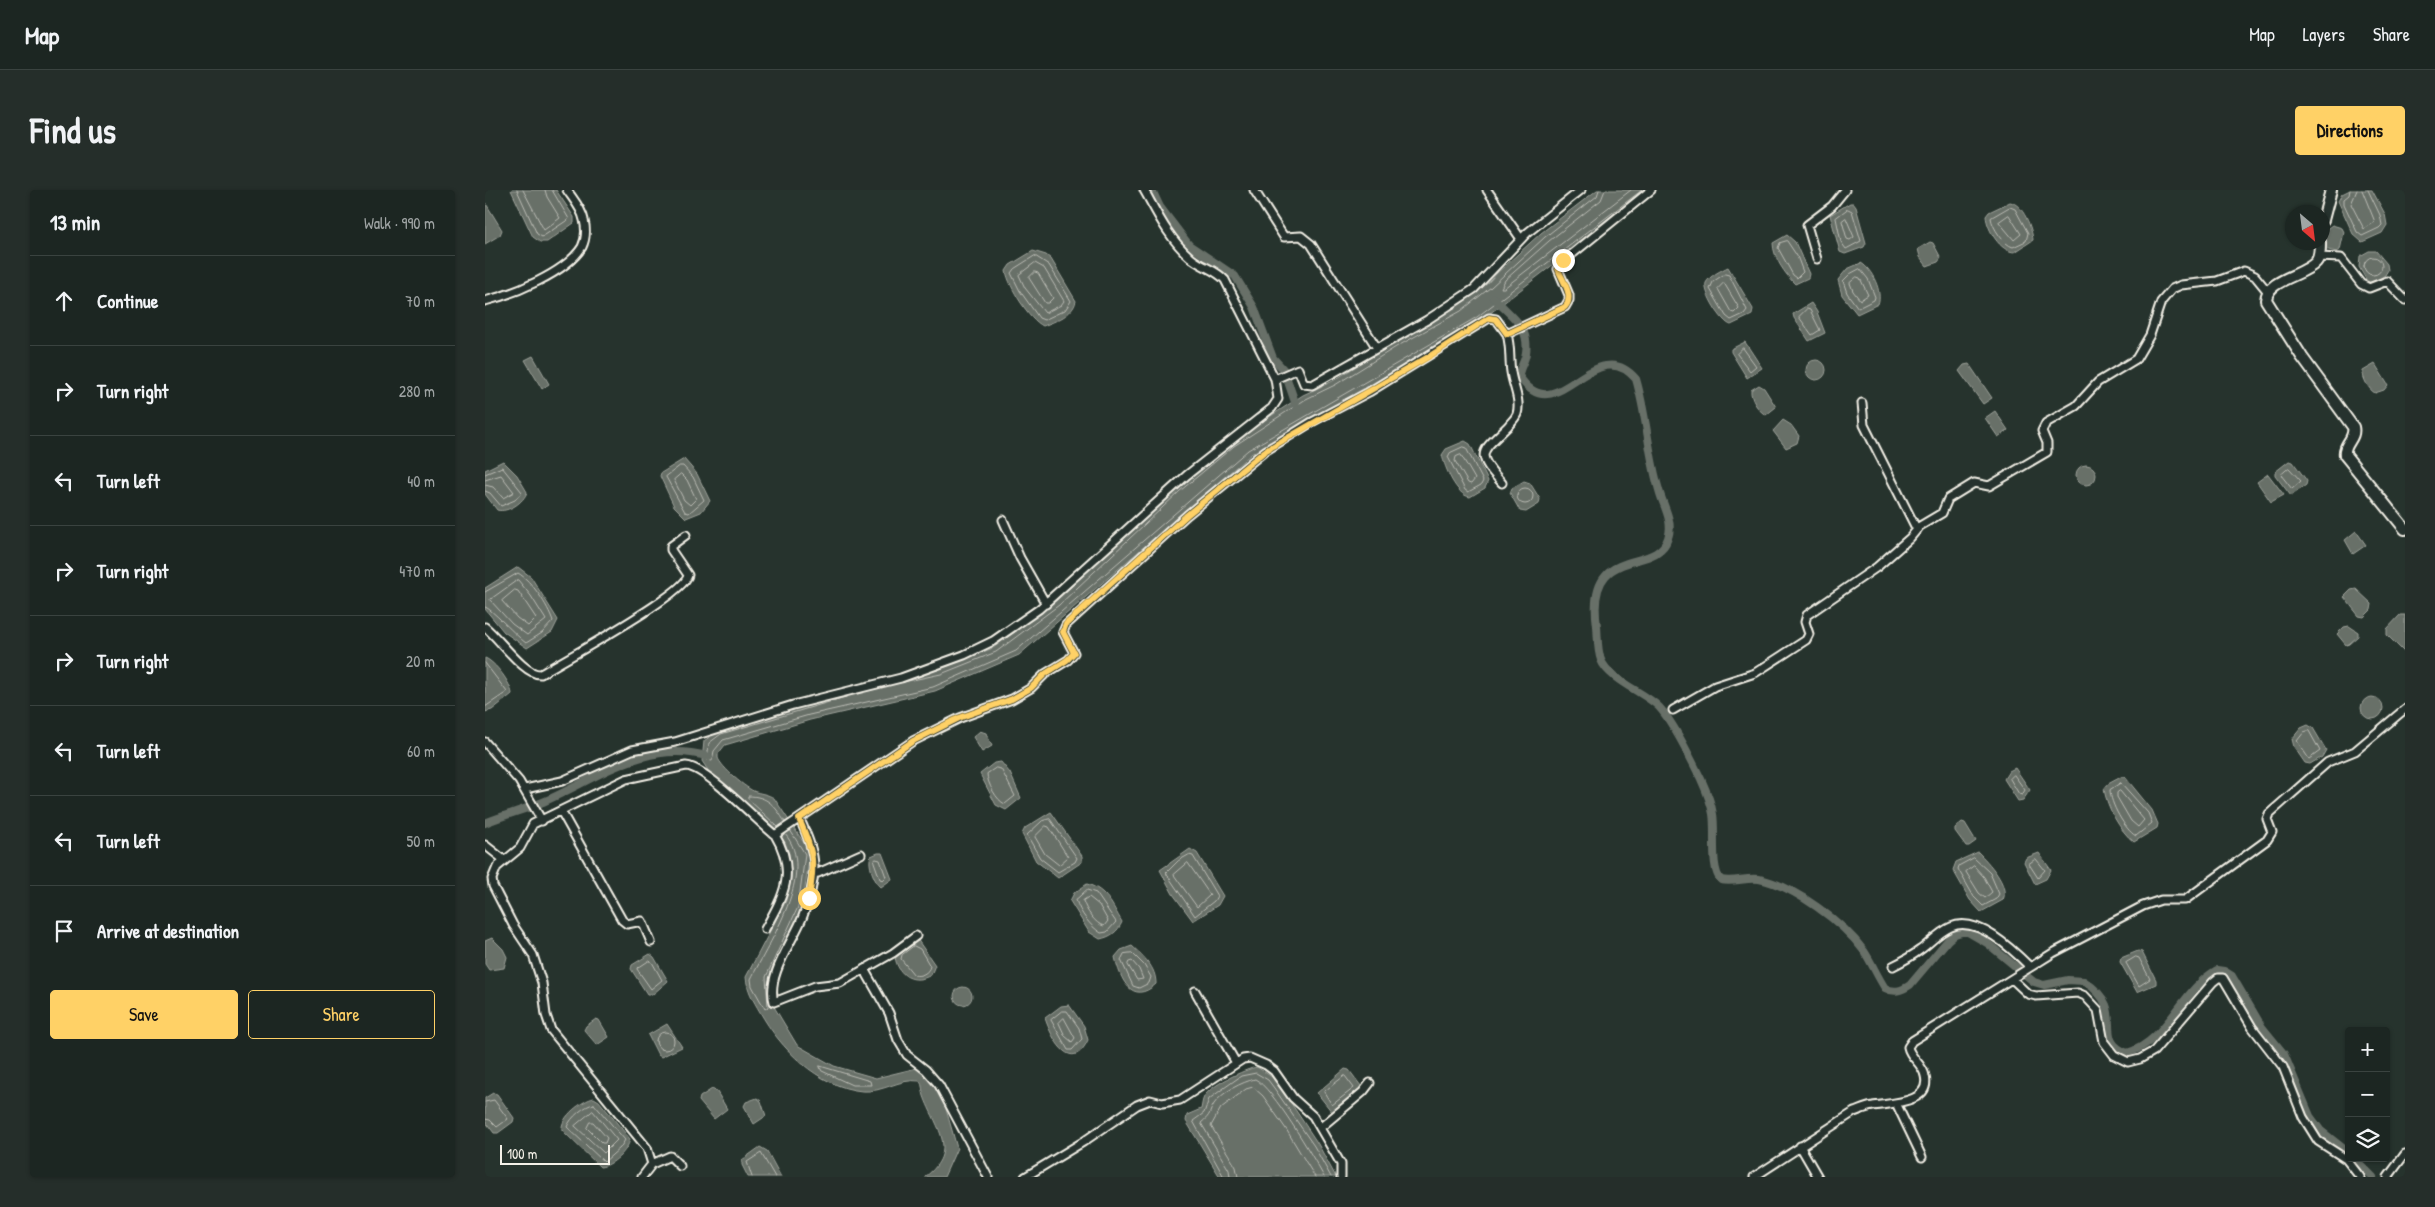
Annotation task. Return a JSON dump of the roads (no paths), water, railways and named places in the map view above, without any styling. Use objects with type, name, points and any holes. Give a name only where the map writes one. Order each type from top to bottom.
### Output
[{"type":"street","points":[[485,301],[503,297],[560,268],[582,246],[585,234],[582,212],[567,190]]},
{"type":"street","points":[[525,790],[562,781],[632,750],[689,738],[793,705],[922,670],[993,641],[1046,604],[1194,468],[1272,408],[1278,399],[1276,378],[1225,280],[1217,272],[1191,259],[1179,247],[1144,190]]},
{"type":"street","points":[[1254,190],[1285,237],[1301,236],[1311,244],[1377,348]]},
{"type":"street","points":[[1487,190],[1521,239]]},
{"type":"street","points":[[1276,378],[1298,369],[1304,384],[1312,385],[1427,320],[1474,289],[1521,239],[1581,190]]},
{"type":"street","points":[[1510,333],[1531,324],[1568,303],[1569,295],[1558,269],[1563,260],[1651,190]]},
{"type":"street","points":[[1817,259],[1807,225],[1833,206],[1845,190]]},
{"type":"street","points":[[2327,205],[2331,190]]},
{"type":"street","points":[[2319,250],[2318,257],[2314,263],[2269,292],[2266,300],[2332,401],[2353,427],[2353,434],[2345,448],[2345,455],[2405,529]]},
{"type":"street","points":[[2318,257],[2341,258],[2361,284],[2369,288],[2387,281],[2405,300]]},
{"type":"street","points":[[1673,710],[1715,686],[1755,673],[1806,640],[1809,634],[1805,622],[1807,615],[1877,567],[1917,530],[1942,513],[1948,498],[1955,493],[1974,483],[1989,486],[2047,452],[2048,448],[2042,431],[2043,426],[2076,406],[2098,382],[2136,359],[2150,335],[2161,302],[2172,289],[2181,285],[2217,282],[2244,271],[2255,276],[2269,292]]},
{"type":"street","points":[[777,834],[913,741],[959,718],[1012,699],[1031,688],[1045,674],[1067,660],[1074,653],[1063,632],[1066,624],[1187,515],[1272,446],[1369,392],[1472,331],[1489,318],[1496,319],[1510,333],[1511,374],[1519,406],[1516,417],[1485,449],[1483,458],[1485,464],[1501,483]]},
{"type":"street","points":[[1863,403],[1864,425],[1917,530]]},
{"type":"street","points":[[1003,520],[1020,558],[1046,604]]},
{"type":"street","points":[[485,627],[496,636],[523,666],[537,675],[541,674],[626,624],[681,588],[688,575],[671,550],[671,546],[686,534]]},
{"type":"street","points":[[1754,1177],[1854,1112],[1869,1107],[1911,1099],[1926,1087],[1925,1073],[1909,1052],[1909,1044],[2029,968],[2143,906],[2161,900],[2185,900],[2203,888],[2267,840],[2272,832],[2267,819],[2269,814],[2306,780],[2329,762],[2355,750],[2405,708]]},
{"type":"street","points":[[485,742],[525,790],[541,819]]},
{"type":"street","points":[[652,1164],[647,1148],[600,1094],[551,1030],[546,1015],[542,982],[533,956],[513,925],[493,886],[492,880],[497,867],[519,848],[533,824],[541,819],[626,779],[693,767],[707,776],[777,834],[787,869],[787,878],[783,895],[765,929]]},
{"type":"street","points":[[561,811],[622,920],[631,925],[642,921],[651,942]]},
{"type":"street","points":[[797,820],[813,855],[813,874],[803,916],[777,972],[774,983],[774,1002],[815,986],[840,984],[893,953],[916,936]]},
{"type":"street","points":[[485,845],[504,860]]},
{"type":"street","points":[[813,874],[861,854]]},
{"type":"street","points":[[1893,966],[1920,951],[1951,927],[1960,924],[1985,931],[1997,938],[2029,968]]},
{"type":"street","points":[[864,969],[889,1013],[907,1055],[926,1070],[939,1085],[988,1177]]},
{"type":"street","points":[[2014,978],[2028,994],[2036,996],[2078,993],[2085,996],[2098,1010],[2104,1042],[2114,1055],[2128,1062],[2140,1059],[2155,1051],[2213,982],[2218,978],[2223,978],[2252,1027],[2283,1067],[2303,1117],[2318,1141],[2346,1158],[2360,1177]]},
{"type":"street","points":[[1195,992],[1236,1063]]},
{"type":"street","points":[[1025,1177],[1083,1142],[1137,1105],[1149,1100],[1162,1103],[1180,1100],[1236,1063],[1250,1058],[1274,1071],[1293,1098],[1313,1116],[1341,1164],[1341,1177]]},
{"type":"street","points":[[1320,1128],[1363,1092],[1370,1083]]},
{"type":"street","points":[[1896,1103],[1922,1158]]},
{"type":"street","points":[[1800,1146],[1818,1177]]},
{"type":"street","points":[[2388,1177],[2405,1154]]},
{"type":"street","points":[[642,1177],[652,1164],[670,1156],[680,1166]]},
{"type":"water","points":[[511,190],[556,190],[574,217],[574,223],[547,242],[540,242],[533,237]]},
{"type":"water","points":[[1597,190],[1650,190],[1480,321],[1251,454],[1019,655],[935,691],[810,720],[725,745],[718,754],[720,762],[740,782],[756,792],[774,798],[810,852],[802,909],[771,978],[773,1005],[797,1045],[834,1066],[876,1078],[921,1067],[944,1102],[957,1148],[944,1177],[925,1177],[935,1167],[941,1157],[943,1148],[942,1138],[924,1096],[920,1081],[905,1082],[870,1091],[846,1088],[830,1082],[802,1064],[789,1052],[768,1026],[753,999],[746,977],[786,901],[790,879],[789,854],[785,842],[770,825],[711,775],[702,761],[704,741],[719,730],[737,723],[940,669],[993,648],[1056,601],[1176,487],[1231,442],[1303,395],[1333,381],[1394,342],[1458,306],[1488,283],[1541,233]]},
{"type":"water","points":[[2350,190],[2372,190],[2385,214],[2387,225],[2382,233],[2362,242],[2353,234],[2338,201],[2342,194]]},
{"type":"water","points":[[485,202],[502,230],[500,235],[485,244]]},
{"type":"water","points":[[2010,202],[2019,207],[2023,212],[2029,223],[2033,240],[2015,252],[2009,251],[1999,244],[1989,227],[1986,216],[1989,212]]},
{"type":"water","points":[[1853,203],[1856,207],[1866,243],[1864,247],[1845,254],[1840,252],[1830,215]]},
{"type":"water","points":[[2332,225],[2342,228],[2344,232],[2340,250],[2337,252],[2328,250],[2330,250],[2330,226]]},
{"type":"water","points":[[1787,235],[1795,242],[1809,274],[1808,278],[1795,284],[1780,265],[1773,243]]},
{"type":"water","points":[[1930,242],[1933,243],[1941,258],[1938,262],[1927,266],[1920,257],[1918,249]]},
{"type":"water","points":[[1033,251],[1046,255],[1051,259],[1076,301],[1068,314],[1043,326],[1032,317],[1020,302],[1006,271],[1010,265]]},
{"type":"water","points":[[2369,251],[2376,251],[2387,264],[2388,270],[2385,275],[2373,283],[2367,281],[2359,267],[2360,256]]},
{"type":"water","points":[[1861,263],[1873,275],[1878,287],[1879,299],[1878,304],[1857,314],[1842,295],[1838,280],[1847,269]]},
{"type":"water","points":[[1728,267],[1753,309],[1752,315],[1731,325],[1718,313],[1710,300],[1706,287],[1706,283],[1710,278]]},
{"type":"water","points":[[1811,303],[1817,312],[1825,333],[1809,341],[1793,314]]},
{"type":"water","points":[[1745,342],[1762,368],[1747,378],[1731,352],[1731,349]]},
{"type":"water","points":[[533,356],[549,384],[542,389],[525,360]]},
{"type":"water","points":[[1812,360],[1820,360],[1826,366],[1826,374],[1820,380],[1812,380],[1806,374],[1806,366]]},
{"type":"water","points":[[1969,364],[1992,398],[1983,404],[1959,371],[1964,365]]},
{"type":"water","points":[[2375,364],[2388,385],[2384,390],[2375,393],[2366,383],[2363,371]]},
{"type":"water","points":[[1759,385],[1764,388],[1776,407],[1766,415],[1757,407],[1752,397],[1751,390]]},
{"type":"water","points":[[1995,411],[2008,430],[1998,437],[1985,418]]},
{"type":"water","points":[[1783,420],[1791,425],[1799,436],[1797,443],[1786,448],[1773,431]]},
{"type":"water","points":[[1465,441],[1470,444],[1488,481],[1485,488],[1470,497],[1465,495],[1456,486],[1448,473],[1442,455],[1446,449]]},
{"type":"water","points":[[684,459],[697,474],[710,501],[701,512],[686,518],[674,506],[660,476],[661,473]]},
{"type":"water","points":[[503,461],[517,475],[527,492],[523,499],[515,506],[506,510],[497,510],[485,494],[485,470]]},
{"type":"water","points":[[2289,461],[2293,462],[2307,481],[2306,485],[2291,496],[2275,475],[2275,472]]},
{"type":"water","points":[[2086,465],[2093,468],[2096,475],[2093,482],[2086,485],[2079,482],[2076,475],[2079,468]]},
{"type":"water","points":[[2268,474],[2284,495],[2271,502],[2257,482]]},
{"type":"water","points":[[1524,481],[1530,483],[1540,499],[1539,504],[1526,512],[1520,511],[1510,493],[1512,488]]},
{"type":"water","points":[[2356,531],[2366,545],[2353,554],[2345,540]]},
{"type":"water","points":[[518,567],[531,577],[558,620],[552,632],[527,648],[504,632],[485,609],[485,588]]},
{"type":"water","points":[[2356,589],[2372,604],[2371,610],[2364,617],[2359,616],[2344,597],[2351,590]]},
{"type":"water","points":[[2400,615],[2405,615],[2405,653],[2387,635],[2387,629]]},
{"type":"water","points":[[2349,626],[2358,632],[2358,636],[2346,645],[2337,634],[2344,627]]},
{"type":"water","points":[[485,658],[502,673],[509,684],[512,694],[492,710],[485,712]]},
{"type":"water","points":[[2368,697],[2376,697],[2383,704],[2383,712],[2376,719],[2368,719],[2361,712],[2361,704]]},
{"type":"water","points":[[2308,725],[2313,728],[2326,750],[2322,757],[2310,764],[2305,763],[2294,747],[2292,739],[2301,728]]},
{"type":"water","points":[[980,731],[986,733],[992,746],[982,752],[973,737]]},
{"type":"water","points":[[1001,762],[1010,773],[1021,798],[1006,810],[996,805],[980,774],[994,763]]},
{"type":"water","points":[[2015,768],[2030,790],[2023,800],[2018,801],[2004,779],[2009,771]]},
{"type":"water","points":[[2121,777],[2125,777],[2152,810],[2158,824],[2157,828],[2134,842],[2123,831],[2115,818],[2104,789],[2108,784]]},
{"type":"water","points":[[1051,812],[1082,856],[1082,862],[1058,878],[1036,861],[1022,834],[1025,828]]},
{"type":"water","points":[[1962,822],[1965,823],[1976,841],[1969,846],[1966,846],[1955,831],[1955,828]]},
{"type":"water","points":[[1190,849],[1197,853],[1223,896],[1218,905],[1193,921],[1173,894],[1160,870]]},
{"type":"water","points":[[1978,852],[1997,874],[2004,894],[2003,900],[1981,912],[1970,900],[1953,870],[1956,862]]},
{"type":"water","points":[[882,853],[892,879],[881,887],[874,877],[870,863],[871,856]]},
{"type":"water","points":[[2039,853],[2051,870],[2046,879],[2035,884],[2024,862],[2026,858]]},
{"type":"water","points":[[1087,884],[1104,894],[1122,922],[1116,931],[1104,938],[1100,939],[1089,932],[1070,901],[1074,893]]},
{"type":"water","points":[[492,938],[503,949],[507,957],[504,968],[489,970],[485,964],[485,941]]},
{"type":"water","points":[[917,939],[935,965],[931,975],[925,978],[913,979],[903,974],[895,957],[897,952]]},
{"type":"water","points":[[1132,946],[1149,963],[1154,972],[1156,984],[1148,990],[1134,991],[1128,987],[1120,974],[1115,957],[1121,950]]},
{"type":"water","points":[[2138,951],[2142,952],[2156,980],[2156,984],[2137,992],[2120,962],[2121,958]]},
{"type":"water","points":[[650,954],[654,957],[668,981],[653,994],[647,994],[631,969],[632,965]]},
{"type":"water","points":[[959,987],[967,987],[972,992],[970,1003],[959,1005],[954,1000],[954,992]]},
{"type":"water","points":[[1069,1005],[1084,1026],[1088,1040],[1082,1050],[1075,1054],[1069,1054],[1062,1050],[1052,1035],[1045,1018],[1061,1006]]},
{"type":"water","points":[[596,1019],[599,1020],[609,1037],[597,1045],[584,1030],[586,1026]]},
{"type":"water","points":[[667,1024],[682,1047],[661,1057],[658,1055],[648,1035]]},
{"type":"water","points":[[1257,1067],[1272,1077],[1279,1085],[1318,1144],[1336,1177],[1220,1177],[1186,1121],[1187,1115],[1201,1109],[1204,1097],[1220,1083],[1236,1074]]},
{"type":"water","points":[[1345,1069],[1349,1070],[1361,1086],[1360,1090],[1332,1112],[1317,1093]]},
{"type":"water","points":[[712,1089],[717,1092],[727,1109],[714,1119],[699,1101],[700,1097]]},
{"type":"water","points":[[493,1093],[497,1094],[514,1118],[513,1122],[498,1133],[494,1133],[485,1121],[485,1098]]},
{"type":"water","points":[[594,1098],[599,1101],[630,1139],[629,1144],[619,1157],[609,1164],[600,1167],[562,1130],[562,1125],[573,1110],[589,1099]]},
{"type":"water","points":[[757,1098],[761,1101],[766,1116],[754,1124],[744,1106],[746,1102]]},
{"type":"water","points":[[760,1147],[767,1151],[781,1177],[748,1177],[742,1165],[742,1160]]},
{"type":"waterway","points":[[1152,190],[1160,207],[1189,245],[1235,276],[1254,307],[1273,358],[1284,370],[1298,411]]},
{"type":"waterway","points":[[1494,298],[1517,322],[1525,335],[1526,353],[1519,376],[1533,391],[1547,394],[1561,390],[1590,372],[1605,366],[1620,367],[1636,379],[1655,476],[1670,526],[1668,538],[1661,549],[1650,556],[1623,564],[1611,571],[1601,582],[1596,599],[1599,652],[1601,660],[1611,674],[1653,701],[1659,707],[1682,741],[1701,779],[1711,805],[1714,822],[1716,868],[1721,880],[1759,879],[1773,883],[1802,897],[1844,928],[1864,951],[1885,988],[1894,991],[1901,990],[1910,985],[1948,940],[1955,934],[1962,932],[1968,932],[1987,943],[2034,982],[2044,985],[2068,980],[2084,981],[2097,992],[2106,1005],[2109,1032],[2113,1044],[2127,1053],[2141,1047],[2153,1038],[2204,979],[2217,970],[2224,971],[2232,976],[2262,1027],[2284,1054],[2310,1116],[2321,1131],[2345,1150]]},
{"type":"waterway","points":[[485,823],[543,802],[623,763],[665,753],[686,752],[709,757]]},
{"type":"waterway","points":[[2358,1162],[2373,1177]]}]
